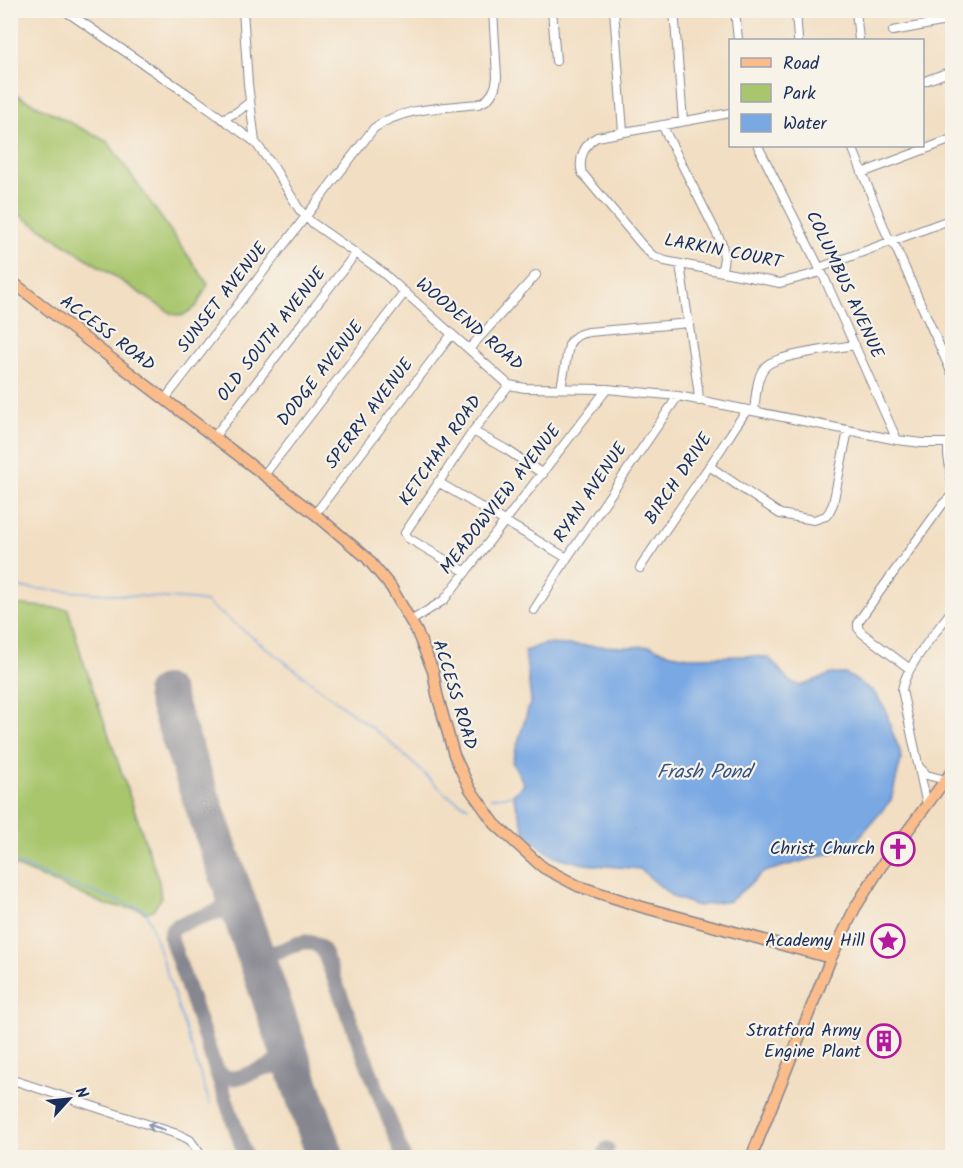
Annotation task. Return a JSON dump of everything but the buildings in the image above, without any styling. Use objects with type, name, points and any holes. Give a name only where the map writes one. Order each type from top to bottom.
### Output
[{"type":"main road","name":"ACCESS ROAD","points":[[10,280],[315,514],[366,557],[391,587],[411,621],[433,671],[448,737],[462,775],[495,824],[544,868],[578,886],[642,907],[831,958]]},
{"type":"main road","points":[[751,1158],[831,958],[855,908],[880,868],[949,776]]},
{"type":"street","name":"WOODEND ROAD","points":[[64,10],[255,142],[306,217],[323,232],[381,271],[509,385],[525,388],[608,389],[678,396],[897,440],[950,443]]},
{"type":"street","points":[[243,10],[255,142]]},
{"type":"street","name":"SUNSET AVENUE","points":[[165,399],[366,136],[382,122],[401,114],[478,104],[488,99],[496,86],[497,76],[493,10]]},
{"type":"street","points":[[552,10],[556,61]]},
{"type":"street","points":[[614,10],[623,132]]},
{"type":"street","points":[[674,10],[683,121]]},
{"type":"street","points":[[735,10],[738,39]]},
{"type":"street","points":[[796,10],[798,39]]},
{"type":"street","points":[[856,10],[859,39]]},
{"type":"street","points":[[893,31],[948,21],[942,10]]},
{"type":"street","points":[[924,81],[952,71]]},
{"type":"street","points":[[222,119],[237,112],[250,102]]},
{"type":"street","name":"LARKIN COURT","points":[[729,113],[601,136],[585,147],[581,161],[582,173],[647,251],[658,258],[780,283],[952,219]]},
{"type":"street","points":[[662,125],[722,243],[724,257],[722,272]]},
{"type":"street","points":[[862,173],[952,139]]},
{"type":"street","name":"COLUMBUS AVENUE","points":[[758,147],[820,270],[897,440]]},
{"type":"street","points":[[853,149],[887,235],[952,374]]},
{"type":"street","name":"OLD SOUTH AVENUE","points":[[214,437],[356,253]]},
{"type":"street","points":[[680,264],[699,400]]},
{"type":"street","points":[[469,349],[536,275]]},
{"type":"street","name":"DODGE AVENUE","points":[[264,476],[405,292]]},
{"type":"street","points":[[561,388],[569,345],[578,334],[689,323]]},
{"type":"street","name":"SPERRY AVENUE","points":[[315,514],[452,334]]},
{"type":"street","points":[[751,410],[762,372],[767,364],[783,358],[855,345]]},
{"type":"street","name":"KETCHAM ROAD","points":[[466,572],[408,538],[406,530],[473,431],[509,385]]},
{"type":"street","name":"MEADOWVIEW AVENUE","points":[[411,621],[444,600],[608,389]]},
{"type":"street","name":"RYAN AVENUE","points":[[534,610],[678,396]]},
{"type":"street","name":"BIRCH DRIVE","points":[[640,568],[729,435],[751,410]]},
{"type":"street","points":[[710,466],[780,514],[811,520],[818,519],[829,512],[833,504],[848,430]]},
{"type":"street","points":[[473,431],[543,474]]},
{"type":"street","points":[[950,443],[948,454],[952,483]]},
{"type":"street","points":[[438,482],[567,558]]},
{"type":"street","points":[[910,669],[862,633],[858,628],[858,622],[942,505],[952,495]]},
{"type":"street","points":[[927,805],[902,690],[910,669],[952,610]]},
{"type":"street","points":[[919,766],[927,775],[949,776]]},
{"type":"street","points":[[10,1079],[180,1135],[190,1140],[203,1158]]},
{"type":"street","points":[[10,1156],[16,1158]]},
{"type":"green space","points":[[11,92],[108,142],[208,284],[196,307],[182,316],[172,314],[11,209]]},
{"type":"green space","points":[[11,604],[68,609],[81,654],[159,882],[161,899],[153,910],[145,913],[139,909],[106,905],[11,864]]},
{"type":"water","name":"Frash Pond","points":[[543,644],[651,646],[671,654],[689,657],[767,657],[789,681],[801,686],[831,674],[846,674],[873,691],[886,710],[901,760],[891,800],[851,847],[764,872],[730,901],[698,906],[673,897],[640,869],[584,864],[553,856],[526,835],[513,795],[524,784],[512,762],[531,700],[525,651]]},
{"type":"waterway","points":[[10,587],[206,602],[389,741],[447,795],[468,807]]},
{"type":"waterway","points":[[490,798],[513,795]]},
{"type":"waterway","points":[[10,860],[58,881],[146,910],[210,1104]]},
{"type":"taxiway","points":[[215,912],[227,900],[230,883]]},
{"type":"taxiway","points":[[245,926],[229,913],[218,912],[176,926],[170,936],[246,1158]]},
{"type":"taxiway","points":[[251,941],[261,950],[270,952],[305,942],[314,943],[323,950],[404,1158]]},
{"type":"taxiway","points":[[262,975],[265,961],[274,952]]},
{"type":"taxiway","points":[[269,1066],[281,1053],[283,1036]]},
{"type":"taxiway","points":[[215,1068],[224,1076],[234,1078],[267,1067],[278,1067],[289,1071],[300,1084]]},
{"type":"taxiway","points":[[603,1158],[607,1149]]},
{"type":"runway","points":[[165,694],[326,1158]]},
{"type":"place","name":"Christ Church","points":[[898,849]]},
{"type":"place","name":"Academy Hill","points":[[888,941]]},
{"type":"place","name":"Stratford Army Engine Plant","points":[[884,1041]]}]
